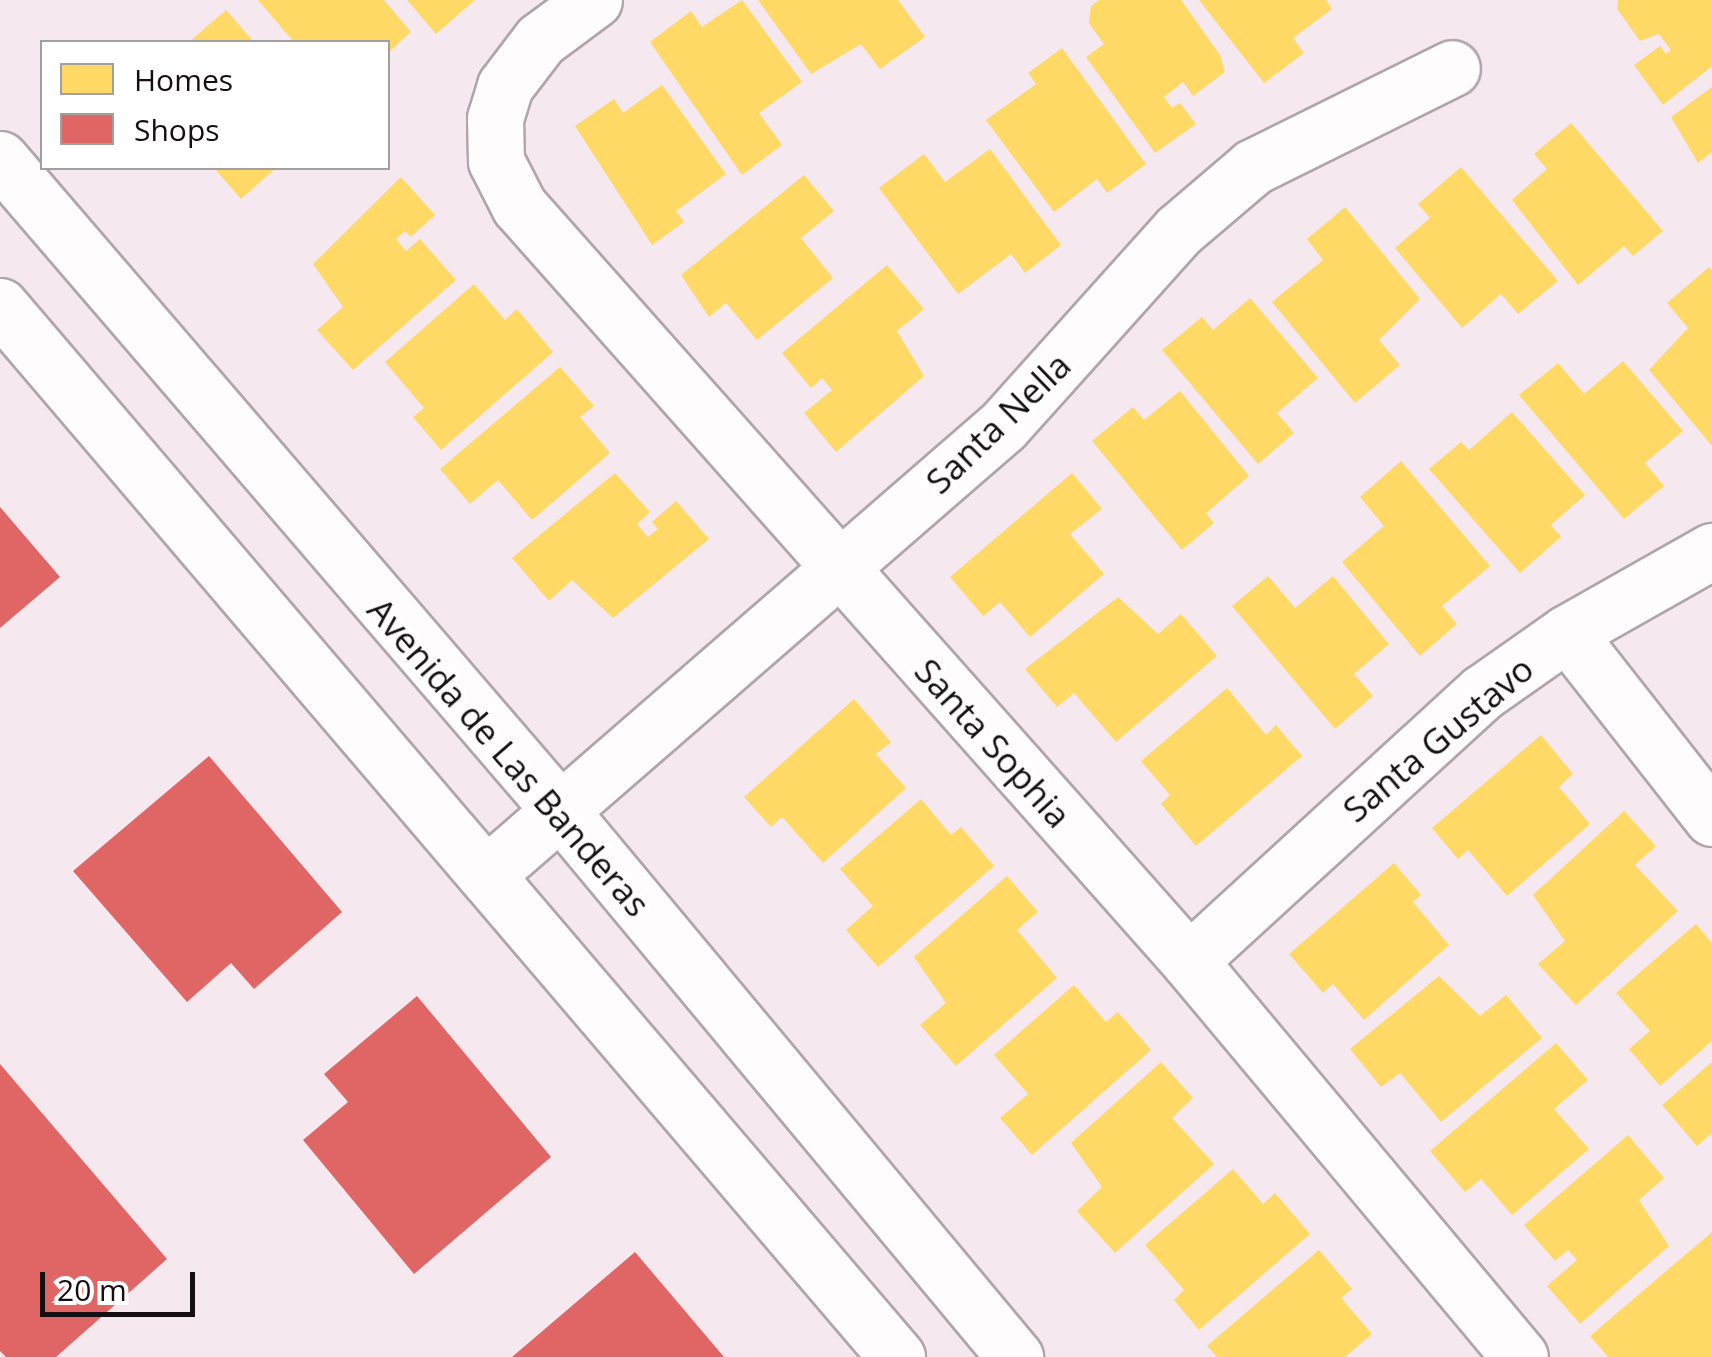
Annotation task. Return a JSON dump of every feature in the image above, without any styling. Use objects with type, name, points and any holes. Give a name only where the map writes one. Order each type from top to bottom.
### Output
[{"type":"street","name":"Santa Sophia","points":[[594,0],[540,40],[505,86],[495,118],[496,161],[519,206],[837,570],[1188,961],[1520,1357]]},
{"type":"street","name":"Santa Nella","points":[[487,874],[563,814],[1003,426],[1179,230],[1253,167],[1452,68]]},
{"type":"street","name":"Avenida de Las Banderas","points":[[0,158],[563,814],[1015,1357]]},
{"type":"street","points":[[0,306],[897,1357]]},
{"type":"street","name":"Santa Gustavo","points":[[1188,961],[1484,692],[1567,633],[1712,551]]},
{"type":"street","points":[[1567,633],[1712,818]]},
{"type":"building: Homes","points":[[258,0],[384,0],[411,32],[390,51],[390,40],[292,40]]},
{"type":"building: Homes","points":[[407,0],[475,0],[436,34]]},
{"type":"building: Homes","points":[[742,0],[802,82],[759,113],[782,145],[742,175],[650,42],[691,11],[702,27]]},
{"type":"building: Homes","points":[[758,0],[898,0],[925,37],[880,69],[861,44],[811,74]]},
{"type":"building: Homes","points":[[1099,0],[1181,0],[1220,55],[1225,72],[1193,96],[1183,82],[1164,97],[1172,108],[1180,103],[1196,124],[1155,153],[1086,57],[1104,44],[1089,23],[1091,6]]},
{"type":"building: Homes","points":[[1199,0],[1326,0],[1332,9],[1293,38],[1304,53],[1264,83]]},
{"type":"building: Homes","points":[[1618,0],[1712,0],[1712,66],[1663,105],[1634,65],[1660,46],[1666,54],[1671,50],[1659,34],[1640,41],[1617,9]]},
{"type":"building: Homes","points":[[226,10],[252,40],[191,40]]},
{"type":"building: Homes","points":[[1062,48],[1146,164],[1107,193],[1097,179],[1054,212],[986,120],[1036,84],[1028,73]]},
{"type":"building: Homes","points":[[662,85],[726,174],[676,211],[684,222],[652,245],[575,126],[614,99],[623,113]]},
{"type":"building: Homes","points":[[1712,87],[1712,152],[1698,163],[1671,117]]},
{"type":"building: Homes","points":[[1571,123],[1663,231],[1633,256],[1624,246],[1578,285],[1512,200],[1547,169],[1534,154]]},
{"type":"building: Homes","points":[[990,149],[1061,245],[1025,273],[1011,254],[958,294],[879,188],[924,154],[945,182]]},
{"type":"building: Homes","points":[[1461,167],[1558,281],[1518,314],[1501,294],[1462,328],[1395,248],[1430,218],[1418,204]]},
{"type":"building: Homes","points":[[216,170],[274,170],[241,199]]},
{"type":"building: Homes","points":[[804,175],[834,211],[801,238],[833,278],[757,340],[726,303],[709,317],[681,275]]},
{"type":"building: Homes","points":[[401,177],[435,215],[411,237],[405,231],[396,239],[406,251],[420,239],[456,280],[353,370],[317,330],[343,307],[313,264]]},
{"type":"building: Homes","points":[[1345,207],[1420,299],[1379,340],[1400,365],[1355,403],[1272,302],[1323,260],[1307,239]]},
{"type":"building: Homes","points":[[887,265],[924,309],[897,331],[924,376],[836,452],[804,413],[832,390],[822,378],[811,388],[782,353]]},
{"type":"building: Homes","points":[[1709,267],[1712,446],[1649,370],[1688,328],[1667,303]]},
{"type":"building: Homes","points":[[474,284],[505,320],[517,309],[553,352],[441,450],[413,417],[424,408],[385,362]]},
{"type":"building: Homes","points":[[1250,298],[1318,378],[1277,413],[1294,433],[1258,464],[1162,350],[1202,317],[1213,330]]},
{"type":"building: Homes","points":[[1623,361],[1683,431],[1645,463],[1664,486],[1624,519],[1519,395],[1558,363],[1584,394]]},
{"type":"building: Homes","points":[[560,367],[594,406],[580,417],[610,453],[532,520],[498,480],[470,504],[440,469]]},
{"type":"building: Homes","points":[[1180,391],[1249,476],[1206,513],[1214,523],[1182,550],[1092,441],[1133,407],[1144,420]]},
{"type":"building: Homes","points":[[1512,412],[1585,495],[1551,525],[1561,537],[1520,573],[1429,469],[1461,442],[1469,450]]},
{"type":"building: Homes","points":[[1401,461],[1490,566],[1442,606],[1457,624],[1420,656],[1342,562],[1384,526],[1360,497]]},
{"type":"building: Homes","points":[[615,473],[650,512],[637,524],[648,537],[658,529],[652,522],[676,501],[709,539],[613,618],[572,580],[549,601],[512,558]]},
{"type":"building: Homes","points":[[1072,473],[1102,509],[1070,534],[1104,574],[1030,637],[1000,602],[983,616],[950,577]]},
{"type":"building: Homes","points":[[1268,576],[1295,608],[1333,576],[1389,644],[1354,674],[1373,696],[1335,729],[1232,606]]},
{"type":"building: Homes","points":[[1118,597],[1158,634],[1181,614],[1217,656],[1116,742],[1074,693],[1057,707],[1025,669]]},
{"type":"building: Homes","points":[[1227,688],[1266,735],[1276,725],[1302,756],[1196,846],[1161,804],[1170,795],[1141,761]]},
{"type":"building: Homes","points":[[854,699],[891,742],[876,754],[906,788],[823,863],[782,817],[771,827],[744,797]]},
{"type":"building: Homes","points":[[1541,735],[1573,774],[1559,787],[1590,824],[1507,896],[1468,850],[1458,859],[1432,828]]},
{"type":"building: Homes","points":[[921,799],[951,835],[961,827],[994,866],[878,967],[846,930],[873,906],[840,869]]},
{"type":"building: Homes","points":[[1624,811],[1656,846],[1635,865],[1678,911],[1576,1005],[1538,964],[1565,941],[1533,895]]},
{"type":"building: Homes","points":[[1394,863],[1421,895],[1413,902],[1449,945],[1364,1020],[1333,984],[1323,993],[1289,954]]},
{"type":"building: Homes","points":[[1007,876],[1038,912],[1017,930],[1057,978],[956,1066],[920,1025],[946,1003],[914,957]]},
{"type":"building: Homes","points":[[1696,924],[1712,943],[1712,1041],[1660,1086],[1629,1049],[1650,1031],[1616,993]]},
{"type":"building: Homes","points":[[1439,976],[1480,1016],[1506,995],[1542,1038],[1441,1122],[1400,1073],[1381,1087],[1350,1049]]},
{"type":"building: Homes","points":[[1074,985],[1106,1022],[1118,1012],[1151,1050],[1032,1155],[1000,1118],[1028,1094],[994,1055]]},
{"type":"building: Homes","points":[[1556,1043],[1588,1080],[1554,1109],[1589,1149],[1512,1215],[1481,1179],[1465,1192],[1430,1151]]},
{"type":"building: Homes","points":[[1161,1062],[1193,1098],[1172,1118],[1214,1164],[1115,1253],[1077,1211],[1102,1187],[1071,1143]]},
{"type":"building: Homes","points":[[1712,1062],[1712,1133],[1697,1146],[1662,1105]]},
{"type":"building: Homes","points":[[1628,1135],[1664,1178],[1639,1200],[1669,1246],[1580,1324],[1547,1286],[1577,1260],[1568,1250],[1555,1261],[1524,1225]]},
{"type":"building: Homes","points":[[1233,1169],[1263,1204],[1275,1193],[1310,1234],[1199,1330],[1174,1300],[1184,1290],[1145,1245]]},
{"type":"building: Homes","points":[[1712,1232],[1712,1357],[1608,1357],[1590,1336]]},
{"type":"building: Homes","points":[[1319,1250],[1352,1289],[1341,1298],[1372,1334],[1345,1357],[1217,1357],[1207,1346]]},
{"type":"building: Shops","points":[[0,507],[60,577],[0,628]]},
{"type":"building: Shops","points":[[209,756],[342,912],[254,989],[231,963],[187,1002],[73,871]]},
{"type":"building: Shops","points":[[417,996],[551,1157],[414,1274],[303,1140],[348,1102],[324,1074]]},
{"type":"building: Shops","points":[[0,1064],[167,1259],[56,1357],[6,1357],[0,1351]]},
{"type":"building: Shops","points":[[635,1252],[724,1357],[512,1357]]}]
